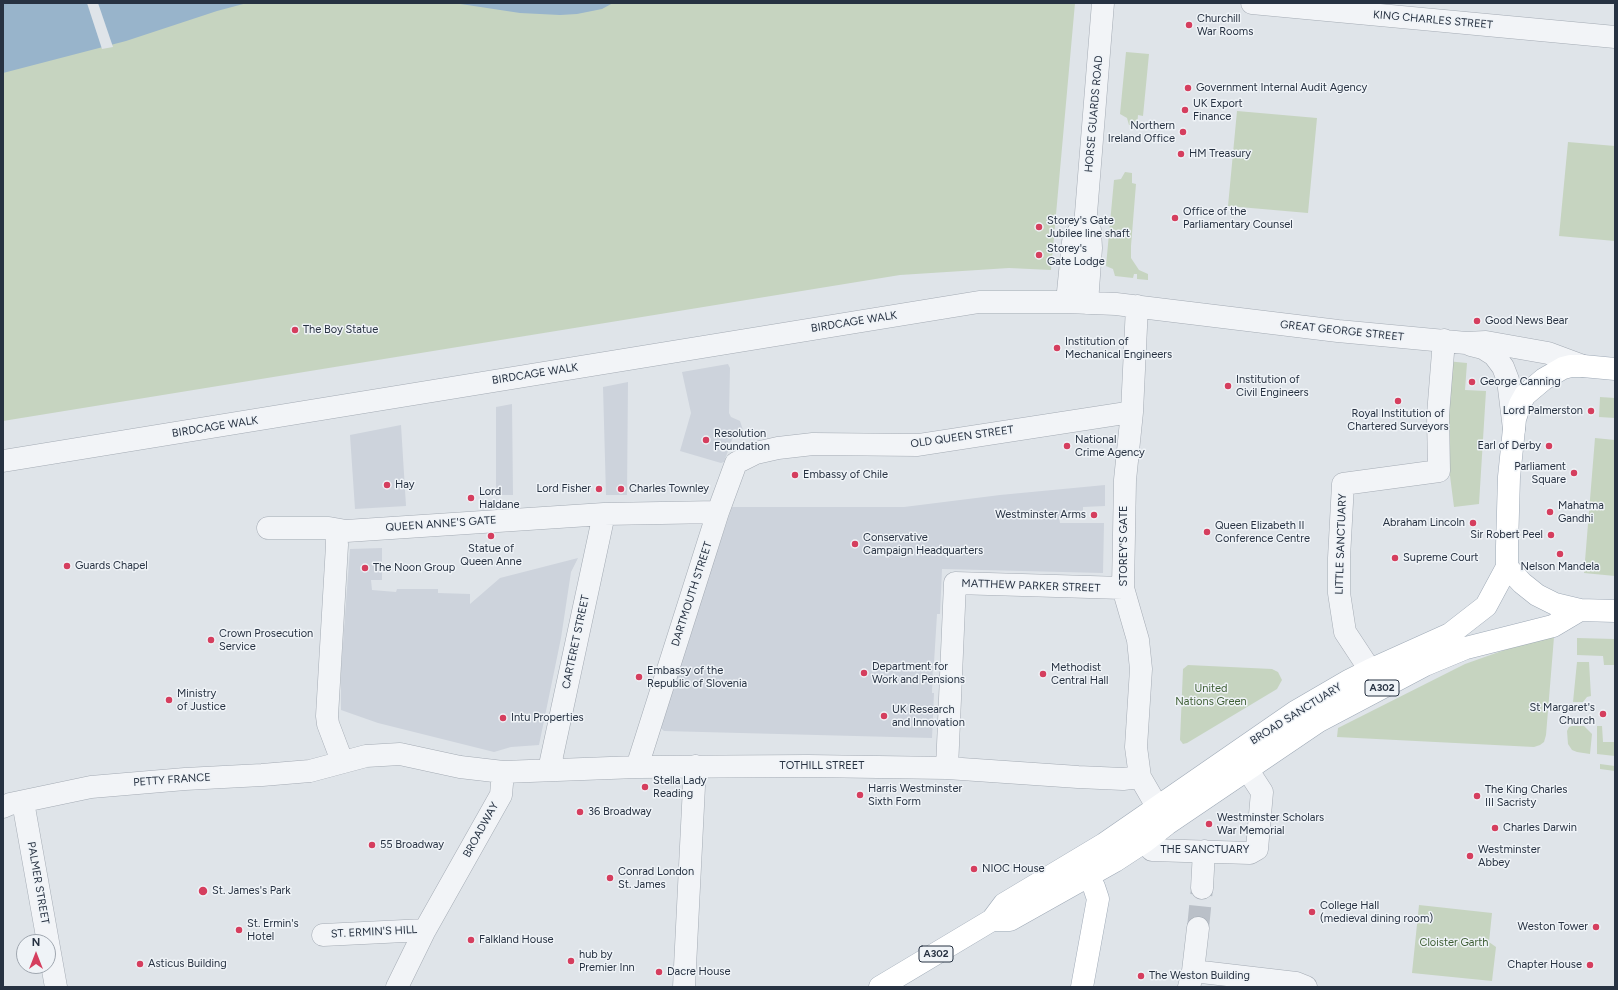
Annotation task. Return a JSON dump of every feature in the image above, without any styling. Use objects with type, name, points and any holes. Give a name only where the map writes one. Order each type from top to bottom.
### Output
[{"type":"main road","name":"GREAT GEORGE STREET","points":[[1583,366],[1615,369]]},
{"type":"main road","name":"A302","points":[[1507,567],[1509,476],[1515,419],[1520,404],[1525,395],[1544,379],[1563,368],[1583,366]]},
{"type":"main road","points":[[1507,567],[1537,596],[1555,604],[1580,610],[1615,611]]},
{"type":"main road","name":"BROAD SANCTUARY","points":[[1082,869],[1162,815],[1295,712],[1370,670],[1406,653],[1440,640],[1450,634],[1486,606],[1507,567]]},
{"type":"main road","name":"BROAD SANCTUARY","points":[[1082,869],[1115,861],[1144,842],[1162,815],[1248,769],[1319,721],[1425,665],[1466,648],[1553,626],[1580,610]]},
{"type":"main road","name":"A302","points":[[880,987],[992,920],[1010,920],[1082,869]]},
{"type":"main road","points":[[1082,869],[1094,887],[1098,899],[1082,987]]},
{"type":"street","name":"HORSE GUARDS ROAD","points":[[1077,302],[1091,248],[1090,230],[1085,226],[1103,3]]},
{"type":"street","name":"KING CHARLES STREET","points":[[1252,3],[1615,37]]},
{"type":"street","name":"BIRDCAGE WALK","points":[[3,462],[979,302],[1077,302]]},
{"type":"street","name":"GREAT GEORGE STREET","points":[[1077,302],[1137,306],[1338,331],[1466,343],[1486,342],[1548,353],[1583,366]]},
{"type":"street","name":"STOREY'S GATE","points":[[1137,306],[1132,412],[1125,480],[1123,588],[1138,640],[1141,669],[1136,747],[1140,777],[1162,815]]},
{"type":"street","name":"LITTLE SANCTUARY","points":[[1370,670],[1345,632],[1339,593],[1339,558],[1343,484],[1439,471],[1438,415],[1444,340]]},
{"type":"street","points":[[1466,343],[1484,348],[1494,355],[1503,367],[1508,380],[1514,431]]},
{"type":"street","name":"OLD QUEEN STREET","points":[[718,512],[736,463],[756,453],[778,448],[813,444],[918,445],[1132,412]]},
{"type":"street","name":"QUEEN ANNE'S GATE","points":[[268,528],[329,528],[336,530],[604,514],[718,512]]},
{"type":"street","name":"DARTMOUTH STREET","points":[[637,767],[718,512]]},
{"type":"street","name":"CARTERET STREET","points":[[549,770],[604,514]]},
{"type":"street","points":[[336,530],[337,545],[327,716],[328,724],[342,761],[366,756],[400,754],[460,767],[503,772]]},
{"type":"street","name":"MATTHEW PARKER STREET","points":[[947,768],[955,583],[1123,588]]},
{"type":"street","name":"PETTY FRANCE","points":[[13,804],[91,787],[184,779],[310,771],[342,761]]},
{"type":"street","points":[[684,987],[695,766]]},
{"type":"street","name":"TOTHILL STREET","points":[[503,772],[637,767],[822,766],[947,768],[1123,779],[1140,777]]},
{"type":"street","name":"THE SANCTUARY","points":[[1144,842],[1152,850],[1204,850],[1250,853],[1257,849],[1262,792],[1248,769]]},
{"type":"street","name":"BROADWAY","points":[[397,987],[425,930],[501,795],[503,772]]},
{"type":"street","name":"PALMER STREET","points":[[13,804],[56,987]]},
{"type":"street","points":[[1202,888],[1204,850]]},
{"type":"street","points":[[1198,928],[1191,979],[1296,983],[1306,987]]},
{"type":"street","name":"ST. ERMIN'S HILL","points":[[323,935],[425,930]]},
{"type":"shaded area","points":[[728,364],[730,368],[729,413],[731,417],[740,421],[744,433],[734,434],[724,462],[721,463],[680,451],[691,413],[682,372]]},
{"type":"shaded area","points":[[628,382],[627,495],[606,495],[603,387]]},
{"type":"shaded area","points":[[512,404],[513,495],[496,495],[496,407]]},
{"type":"shaded area","points":[[401,425],[406,506],[355,509],[350,435]]},
{"type":"shaded area","points":[[1105,485],[1105,506],[1083,507],[1083,516],[1059,517],[1060,523],[1104,523],[1103,573],[942,569],[940,614],[937,614],[933,663],[932,693],[934,693],[932,738],[664,731],[658,726],[732,507],[904,507],[1000,495]]},
{"type":"shaded area","points":[[382,548],[382,580],[371,580],[372,590],[396,592],[397,589],[438,589],[438,593],[470,594],[470,604],[500,578],[578,558],[571,572],[561,638],[539,745],[511,747],[494,752],[378,723],[341,710],[341,670],[350,549]]},
{"type":"green space","points":[[3,3],[1075,3],[1051,270],[1009,268],[900,275],[3,421]]},
{"type":"green space","points":[[1126,52],[1149,54],[1143,116],[1138,115],[1137,126],[1129,125],[1127,118],[1120,114]]},
{"type":"green space","points":[[1237,111],[1317,118],[1308,213],[1228,206]]},
{"type":"green space","points":[[1568,142],[1615,146],[1615,241],[1559,236]]},
{"type":"green space","points":[[1125,172],[1132,173],[1132,183],[1136,184],[1131,258],[1139,270],[1148,274],[1148,280],[1137,279],[1137,274],[1134,274],[1133,278],[1115,276],[1113,269],[1106,266],[1114,180],[1121,179]]},
{"type":"green space","points":[[1446,361],[1467,363],[1465,390],[1486,391],[1479,504],[1454,507],[1445,437]]},
{"type":"green space","points":[[1600,397],[1615,398],[1615,418],[1599,417]]},
{"type":"green space","points":[[1595,438],[1615,440],[1615,576],[1584,573]]},
{"type":"green space","points":[[1554,637],[1546,735],[1544,742],[1540,745],[1534,747],[1337,737],[1338,728],[1465,664],[1530,641]]},
{"type":"green space","points":[[1577,638],[1615,639],[1615,665],[1604,665],[1603,656],[1577,655]]},
{"type":"green space","points":[[1577,662],[1589,662],[1591,696],[1587,697],[1583,702],[1573,702]]},
{"type":"green space","name":"United Nations Green","points":[[1188,665],[1272,669],[1278,672],[1282,680],[1277,689],[1183,744],[1180,740],[1183,669]]},
{"type":"green space","points":[[1584,726],[1592,734],[1590,754],[1572,750],[1568,744],[1567,731],[1569,727]]},
{"type":"green space","points":[[1597,726],[1602,726],[1603,742],[1615,742],[1615,756],[1597,754]]},
{"type":"green space","points":[[1600,764],[1615,766],[1615,771],[1600,769]]},
{"type":"green space","name":"Cloister Garth","points":[[1419,905],[1492,913],[1489,942],[1496,947],[1492,981],[1412,973]]},
{"type":"water","points":[[3,3],[247,3],[217,11],[126,41],[3,73]]},
{"type":"water","points":[[454,3],[613,3],[602,9],[577,14],[560,15],[520,13]]},
{"type":"pier","points":[[87,3],[98,3],[113,47],[102,49]]},
{"type":"tunnel","points":[[1198,928],[1202,888]]},
{"type":"place","name":"Churchill War Rooms","points":[[1189,25]]},
{"type":"place","name":"Government Internal Audit Agency","points":[[1188,88]]},
{"type":"place","name":"UK Export Finance","points":[[1185,110]]},
{"type":"place","name":"Northern Ireland Office","points":[[1183,132]]},
{"type":"place","name":"HM Treasury","points":[[1181,154]]},
{"type":"place","name":"Office of the Parliamentary Counsel","points":[[1175,218]]},
{"type":"place","name":"Storey's Gate Jubilee line shaft","points":[[1039,227]]},
{"type":"place","name":"Storey's Gate Lodge","points":[[1039,255]]},
{"type":"place","name":"Good News Bear","points":[[1477,321]]},
{"type":"place","name":"The Boy Statue","points":[[295,330]]},
{"type":"place","name":"Institution of Mechanical Engineers","points":[[1057,348]]},
{"type":"place","name":"George Canning","points":[[1472,382]]},
{"type":"place","name":"Institution of Civil Engineers","points":[[1228,386]]},
{"type":"place","name":"Royal Institution of Chartered Surveyors","points":[[1398,401]]},
{"type":"place","name":"Lord Palmerston","points":[[1591,411]]},
{"type":"place","name":"Resolution Foundation","points":[[706,440]]},
{"type":"place","name":"National Crime Agency","points":[[1067,446]]},
{"type":"place","name":"Earl of Derby","points":[[1549,446]]},
{"type":"place","name":"Parliament Square","points":[[1574,473]]},
{"type":"place","name":"Embassy of Chile","points":[[795,475]]},
{"type":"place","name":"Hay","points":[[387,485]]},
{"type":"place","name":"Lord Fisher","points":[[599,489]]},
{"type":"place","name":"Charles Townley","points":[[621,489]]},
{"type":"place","name":"Lord Haldane","points":[[471,498]]},
{"type":"place","name":"Mahatma Gandhi","points":[[1550,512]]},
{"type":"place","name":"Westminster Arms","points":[[1094,515]]},
{"type":"place","name":"Abraham Lincoln","points":[[1473,523]]},
{"type":"place","name":"Queen Elizabeth II Conference Centre","points":[[1207,532]]},
{"type":"place","name":"Sir Robert Peel","points":[[1551,535]]},
{"type":"place","name":"Statue of Queen Anne","points":[[491,536]]},
{"type":"place","name":"Conservative Campaign Headquarters","points":[[855,544]]},
{"type":"place","name":"Nelson Mandela","points":[[1560,554]]},
{"type":"place","name":"Supreme Court","points":[[1395,558]]},
{"type":"place","name":"Guards Chapel","points":[[67,566]]},
{"type":"place","name":"The Noon Group","points":[[365,568]]},
{"type":"place","name":"Crown Prosecution Service","points":[[211,640]]},
{"type":"place","name":"Department for Work and Pensions","points":[[864,673]]},
{"type":"place","name":"Methodist Central Hall","points":[[1043,674]]},
{"type":"place","name":"Embassy of the Republic of Slovenia","points":[[639,677]]},
{"type":"place","name":"Ministry of Justice","points":[[169,700]]},
{"type":"place","name":"St Margaret's Church","points":[[1603,714]]},
{"type":"place","name":"UK Research and Innovation","points":[[884,716]]},
{"type":"place","name":"Intu Properties","points":[[503,718]]},
{"type":"place","name":"Stella Lady Reading","points":[[645,787]]},
{"type":"place","name":"Harris Westminster Sixth Form","points":[[860,795]]},
{"type":"place","name":"The King Charles III Sacristy","points":[[1477,796]]},
{"type":"place","name":"36 Broadway","points":[[580,812]]},
{"type":"place","name":"Westminster Scholars War Memorial","points":[[1209,824]]},
{"type":"place","name":"Charles Darwin","points":[[1495,828]]},
{"type":"place","name":"55 Broadway","points":[[372,845]]},
{"type":"place","name":"Westminster Abbey","points":[[1470,856]]},
{"type":"place","name":"NIOC House","points":[[974,869]]},
{"type":"place","name":"Conrad London St. James","points":[[610,878]]},
{"type":"place","name":"St. James's Park","points":[[203,891]]},
{"type":"place","name":"College Hall (medieval dining room)","points":[[1312,912]]},
{"type":"place","name":"Weston Tower","points":[[1596,927]]},
{"type":"place","name":"St. Ermin's Hotel","points":[[239,930]]},
{"type":"place","name":"Falkland House","points":[[471,940]]},
{"type":"place","name":"hub by Premier Inn","points":[[571,961]]},
{"type":"place","name":"Asticus Building","points":[[140,964]]},
{"type":"place","name":"Chapter House","points":[[1590,965]]},
{"type":"place","name":"Dacre House","points":[[659,972]]},
{"type":"place","name":"The Weston Building","points":[[1141,976]]}]
